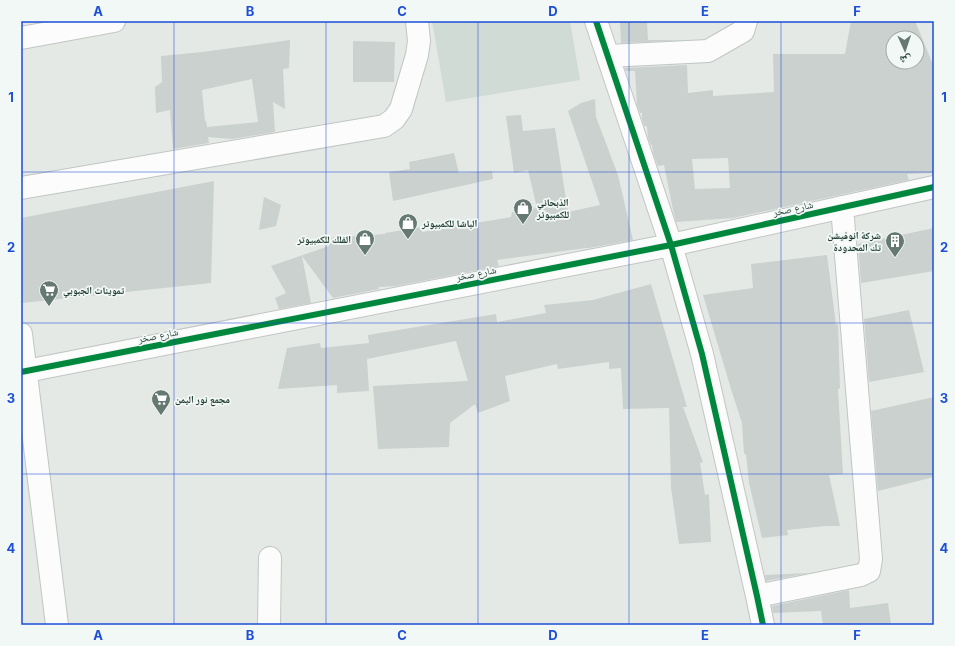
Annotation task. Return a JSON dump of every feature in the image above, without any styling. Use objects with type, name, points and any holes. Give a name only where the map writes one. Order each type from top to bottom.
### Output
[{"type":"street","points":[[21,38],[114,21]]},
{"type":"street","points":[[21,188],[384,126],[394,119],[401,109],[417,55],[419,40],[417,21]]},
{"type":"street","points":[[596,21],[671,245],[702,354],[763,625]]},
{"type":"street","points":[[608,56],[708,51],[743,31],[746,21]]},
{"type":"street","name":"شارع صخر","points":[[23,371],[671,245],[934,187]]},
{"type":"street","points":[[757,596],[861,575],[869,571],[871,559],[842,207]]},
{"type":"street","points":[[21,334],[23,371],[57,625]]},
{"type":"street","points":[[268,625],[270,558]]},
{"type":"shaded area","points":[[432,21],[570,21],[580,80],[446,102]]},
{"type":"building","points":[[620,21],[647,21],[648,40],[687,40],[621,43]]},
{"type":"building","points":[[851,21],[915,21],[919,30],[885,30],[885,70],[925,70],[925,45],[934,67],[934,173],[907,174],[909,180],[733,218],[676,222],[664,165],[658,166],[653,153],[652,145],[648,138],[647,126],[644,126],[642,113],[640,113],[637,105],[635,71],[626,71],[625,68],[687,65],[688,93],[713,90],[713,96],[774,92],[773,54],[845,54]],"holes":[[[728,158],[730,188],[695,189],[692,159]]]},
{"type":"building","points":[[290,40],[289,68],[283,69],[285,109],[273,102],[275,132],[232,139],[208,137],[209,143],[173,149],[170,110],[156,113],[155,87],[162,82],[161,56]],"holes":[[[252,79],[258,122],[207,127],[202,90]]]},
{"type":"building","points":[[353,41],[395,42],[394,82],[353,82]]},
{"type":"building","points":[[595,99],[596,117],[618,175],[633,240],[589,248],[497,260],[499,266],[396,286],[379,287],[379,289],[333,298],[302,256],[311,303],[279,309],[275,298],[286,293],[271,266],[329,246],[328,238],[385,234],[422,227],[422,232],[511,217],[512,212],[537,208],[528,170],[514,173],[506,116],[521,115],[523,131],[555,128],[568,212],[600,205],[568,111],[581,103]]},
{"type":"building","points":[[454,153],[459,173],[492,171],[493,179],[393,201],[389,172],[410,169],[409,162]]},
{"type":"building","points":[[214,181],[211,283],[22,303],[21,218]]},
{"type":"building","points":[[264,197],[281,205],[276,226],[259,230]]},
{"type":"building","name":"شركة انوفيشن تك المحدودة","points":[[934,228],[934,271],[861,283],[858,244]]},
{"type":"building","points":[[827,255],[836,325],[838,324],[840,388],[838,389],[843,474],[829,475],[840,526],[787,530],[788,535],[762,538],[749,483],[746,454],[744,454],[742,423],[703,295],[753,288],[751,264]]},
{"type":"building","points":[[651,284],[687,407],[683,407],[703,462],[700,463],[705,495],[709,494],[711,542],[679,544],[671,488],[669,408],[623,409],[621,368],[609,369],[609,362],[558,369],[557,364],[505,376],[510,401],[478,413],[475,404],[450,423],[449,447],[378,449],[373,386],[468,381],[456,341],[367,359],[369,391],[337,393],[337,385],[278,389],[287,348],[320,343],[321,348],[369,343],[368,335],[496,314],[497,322],[546,313],[544,305],[593,300]]},
{"type":"building","points":[[909,310],[924,372],[869,382],[864,319]]},
{"type":"building","points":[[934,397],[934,477],[878,491],[871,411]]},
{"type":"building","points":[[809,573],[766,581],[765,575]]},
{"type":"building","points":[[849,590],[850,608],[888,603],[891,625],[823,625],[821,611],[773,613],[772,606]]},
{"type":"cycle path","points":[[596,21],[671,245],[702,354],[763,625]]},
{"type":"cycle path","points":[[21,372],[671,245],[934,187]]},
{"type":"place","name":"الذبحاني للكمبيوتر","points":[[523,225]]},
{"type":"place","name":"الباشا للكمبيوتر","points":[[408,240]]},
{"type":"place","name":"الفلك للكمبيوتر","points":[[365,256]]},
{"type":"place","name":"شركة انوفيشن تك المحدودة","points":[[895,258]]},
{"type":"place","name":"تموينات الجبوبي","points":[[49,307]]},
{"type":"place","name":"مجمع نور اليمن","points":[[161,416]]}]
